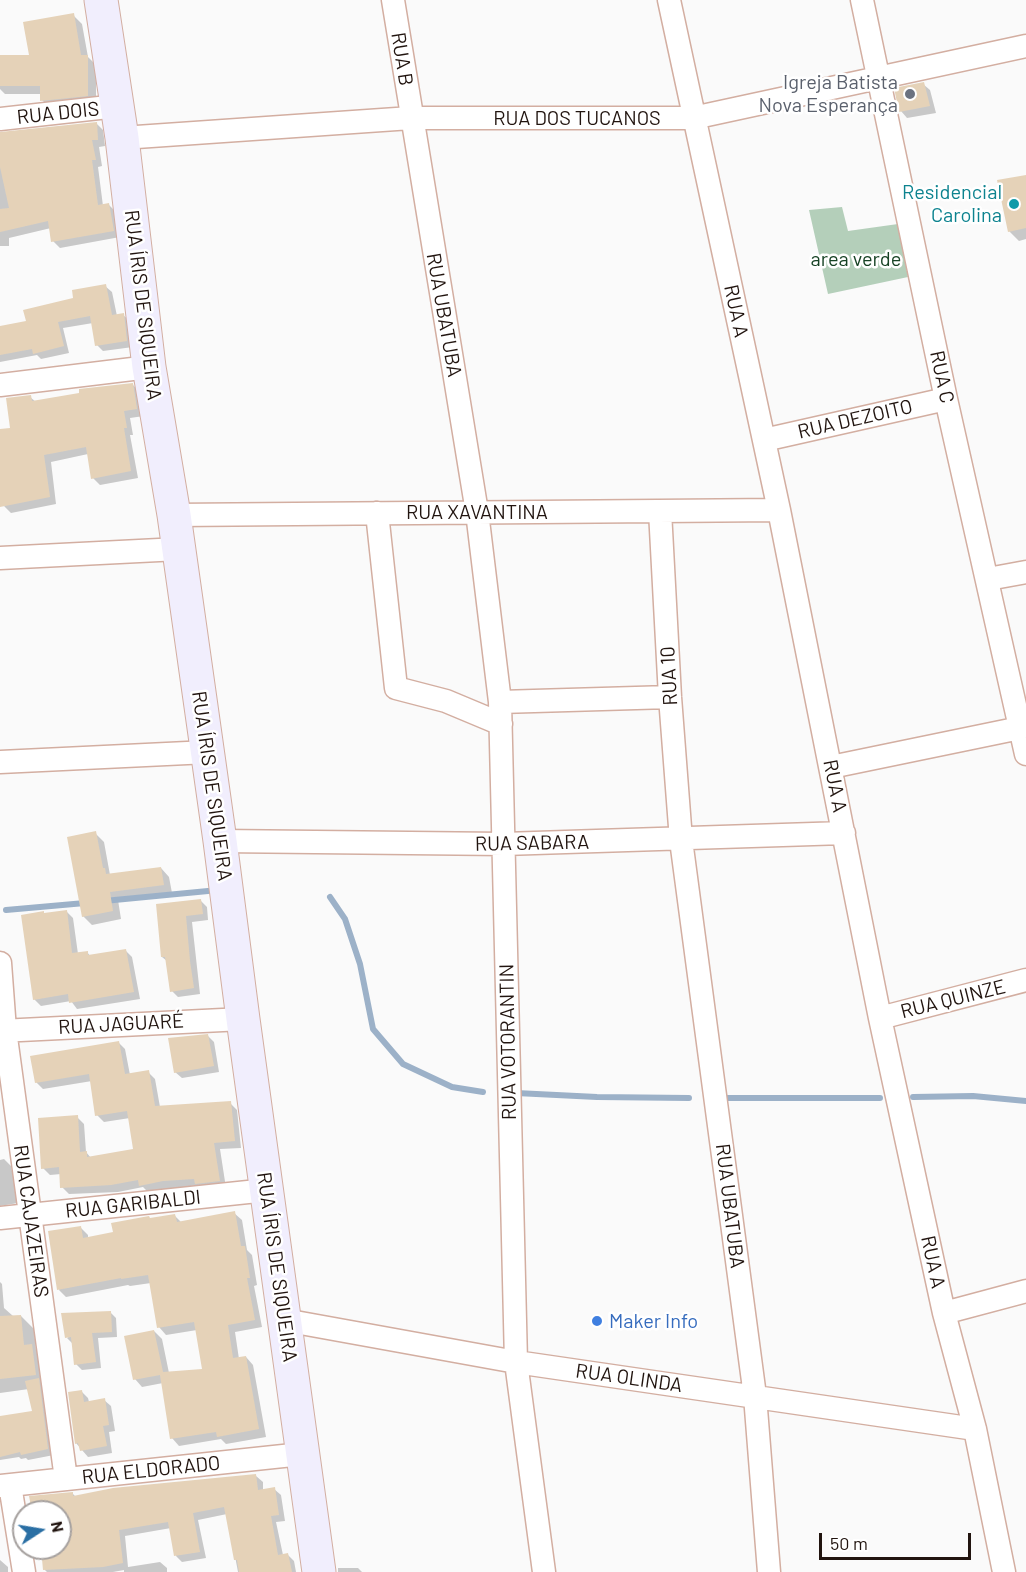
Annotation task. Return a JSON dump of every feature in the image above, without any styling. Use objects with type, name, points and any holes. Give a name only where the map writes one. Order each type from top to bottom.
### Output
[{"type":"street","name":"RUA ÍRIS DE SIQUEIRA","points":[[101,0],[122,138],[149,367],[174,515],[208,752],[319,1572]]},
{"type":"street","name":"RUA B","points":[[393,0],[411,118]]},
{"type":"street","name":"RUA A","points":[[669,0],[779,510],[880,1018],[944,1313],[975,1429],[1004,1572]]},
{"type":"street","name":"RUA C","points":[[862,0],[946,399],[1026,754]]},
{"type":"street","name":"RUA DOS TUCANOS","points":[[122,138],[411,118],[693,118],[1026,46]]},
{"type":"street","name":"RUA DOIS","points":[[0,119],[117,106]]},
{"type":"street","name":"RUA UBATUBA","points":[[411,118],[477,512]]},
{"type":"street","points":[[0,385],[149,367]]},
{"type":"street","name":"RUA DEZOITO","points":[[764,440],[946,399]]},
{"type":"street","name":"RUA XAVANTINA","points":[[174,515],[779,510]]},
{"type":"street","name":"RUA 10","points":[[660,511],[670,696],[681,840]]},
{"type":"street","name":"RUA VOTORANTIN","points":[[477,512],[501,713],[516,1362],[544,1572]]},
{"type":"street","points":[[377,513],[396,688],[501,713],[670,696]]},
{"type":"street","points":[[0,558],[179,549]]},
{"type":"street","points":[[988,579],[1026,572]]},
{"type":"street","points":[[831,767],[1020,728]]},
{"type":"street","points":[[0,762],[208,752]]},
{"type":"street","name":"RUA SABARA","points":[[220,841],[504,844],[844,833]]},
{"type":"street","name":"RUA UBATUBA","points":[[681,840],[754,1396],[769,1572]]},
{"type":"street","name":"RUA CAJAZEIRAS","points":[[0,963],[3,1030],[66,1479]]},
{"type":"street","name":"RUA QUINZE","points":[[880,1018],[1026,980]]},
{"type":"street","name":"RUA JAGUARÉ","points":[[3,1030],[243,1019]]},
{"type":"street","name":"RUA GARIBALDI","points":[[0,1218],[267,1190]]},
{"type":"street","points":[[944,1313],[1026,1291]]},
{"type":"street","name":"RUA OLINDA","points":[[284,1320],[516,1362],[975,1429]]},
{"type":"street","name":"RUA ELDORADO","points":[[5,1486],[302,1454]]},
{"type":"street","points":[[5,1486],[24,1572]]},
{"type":"green space","name":"area verde","points":[[842,207],[848,231],[898,224],[908,277],[828,294],[809,210]]},
{"type":"building","points":[[74,13],[81,55],[88,55],[88,96],[40,101],[40,86],[0,86],[0,55],[29,55],[23,22]]},
{"type":"building","name":"Igreja Batista Nova Esperança","points":[[924,82],[930,106],[899,112],[894,88]]},
{"type":"building","points":[[97,122],[98,140],[92,140],[96,160],[92,160],[98,205],[109,203],[114,231],[51,242],[48,221],[0,232],[0,209],[9,208],[0,167],[0,132]]},
{"type":"building","name":"Residencial Carolina","points":[[1026,175],[1026,228],[1008,232],[997,180]]},
{"type":"building","points":[[106,284],[112,315],[124,313],[127,341],[95,346],[90,316],[58,322],[64,346],[33,354],[32,349],[0,355],[0,326],[26,321],[23,310],[73,298],[72,290]]},
{"type":"building","points":[[133,383],[137,409],[124,411],[127,428],[124,428],[131,471],[91,479],[86,447],[44,455],[50,497],[0,507],[0,429],[10,428],[6,398],[31,395],[32,401],[79,393],[79,389]]},
{"type":"building","points":[[96,831],[106,874],[161,867],[164,885],[110,892],[113,911],[82,917],[67,837]]},
{"type":"building","points":[[201,899],[203,914],[186,916],[194,988],[170,992],[165,957],[161,957],[156,904]]},
{"type":"building","points":[[67,910],[72,953],[88,951],[88,955],[126,949],[134,992],[69,1003],[68,994],[33,1000],[21,915]]},
{"type":"building","points":[[208,1034],[214,1066],[174,1073],[168,1038]]},
{"type":"building","points":[[119,1041],[125,1074],[149,1070],[155,1106],[231,1101],[235,1141],[214,1143],[220,1181],[195,1184],[194,1179],[163,1181],[139,1186],[138,1180],[111,1185],[60,1188],[59,1167],[41,1169],[38,1118],[78,1115],[80,1152],[87,1151],[87,1157],[133,1149],[127,1111],[95,1116],[89,1074],[35,1083],[30,1056]]},
{"type":"building","points":[[235,1211],[241,1246],[245,1246],[250,1278],[247,1278],[255,1320],[228,1325],[233,1358],[246,1356],[259,1429],[217,1437],[216,1432],[170,1439],[160,1375],[133,1380],[124,1336],[154,1330],[163,1372],[202,1369],[194,1322],[157,1328],[148,1275],[57,1290],[48,1231],[81,1226],[83,1238],[113,1232],[111,1223],[149,1216],[150,1218],[175,1214],[177,1222]]},
{"type":"building","points":[[111,1311],[112,1332],[92,1333],[96,1362],[74,1365],[71,1337],[65,1338],[61,1313]]},
{"type":"building","points":[[21,1315],[24,1345],[32,1344],[36,1375],[0,1379],[0,1316]]},
{"type":"building","points":[[39,1378],[48,1449],[0,1457],[0,1416],[32,1411],[25,1381]]},
{"type":"building","points":[[82,1390],[84,1402],[105,1398],[109,1425],[103,1426],[107,1446],[80,1451],[78,1443],[75,1444],[68,1392]]},
{"type":"building","points":[[256,1474],[258,1490],[275,1487],[279,1515],[271,1516],[278,1555],[288,1553],[292,1572],[239,1572],[237,1560],[234,1560],[224,1507],[193,1513],[200,1552],[174,1556],[168,1522],[119,1530],[123,1563],[103,1567],[43,1570],[42,1560],[72,1560],[72,1500],[30,1500],[29,1496],[73,1492],[73,1496],[113,1488]]},
{"type":"waterway","points":[[104,901],[208,891]]},
{"type":"waterway","points":[[330,897],[345,919],[360,964],[373,1029],[403,1064],[452,1087],[483,1092]]},
{"type":"waterway","points":[[6,910],[85,903]]},
{"type":"waterway","points":[[516,1093],[689,1098]]},
{"type":"waterway","points":[[913,1097],[973,1096],[1026,1101]]},
{"type":"waterway","points":[[722,1098],[880,1098]]},
{"type":"place","name":"Igreja Batista Nova Esperança","points":[[910,94]]},
{"type":"place","name":"Residencial Carolina","points":[[1014,204]]},
{"type":"place","name":"Maker Info","points":[[597,1321]]}]
